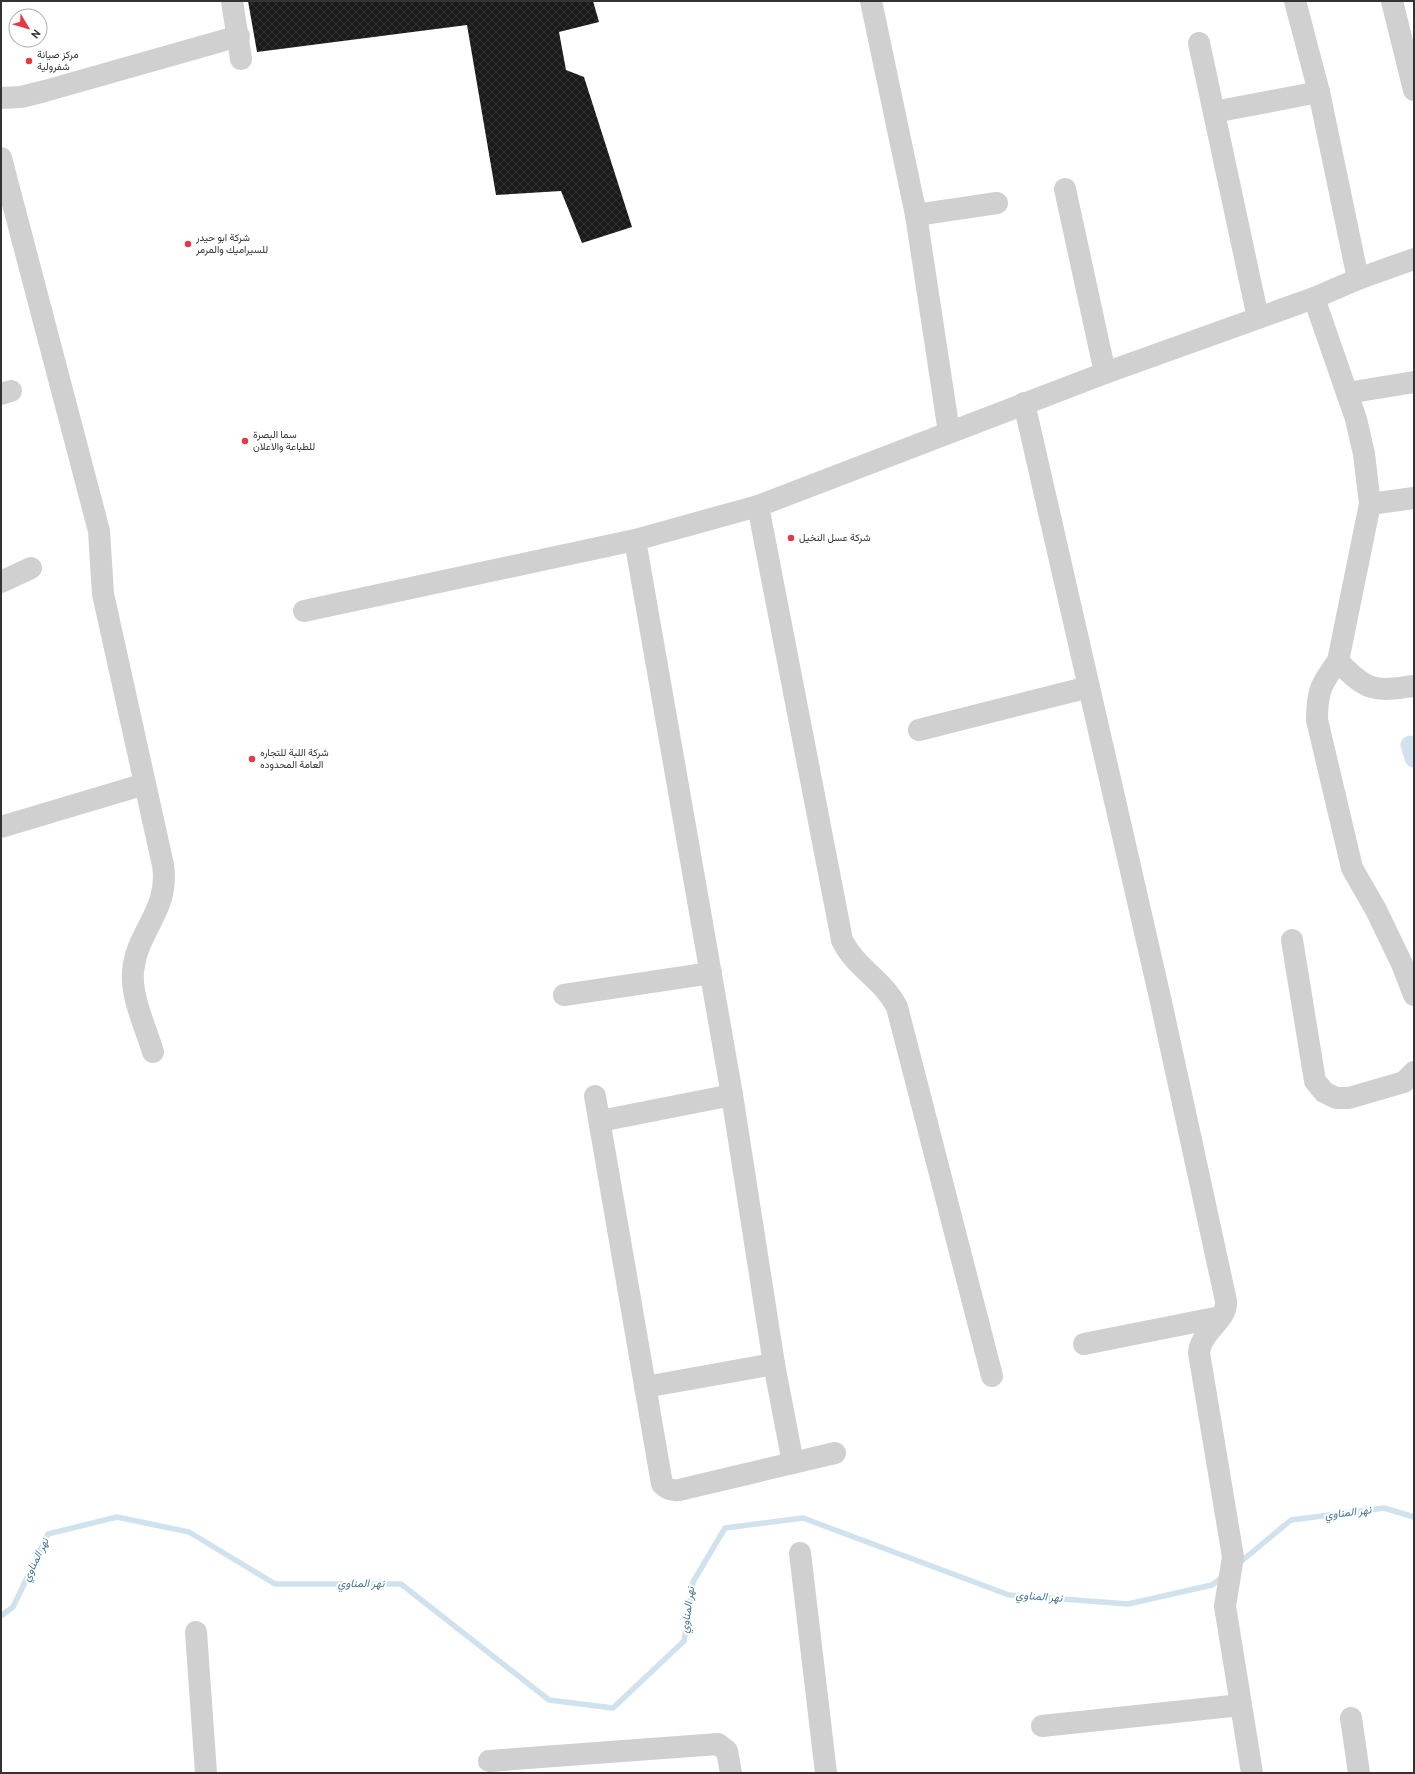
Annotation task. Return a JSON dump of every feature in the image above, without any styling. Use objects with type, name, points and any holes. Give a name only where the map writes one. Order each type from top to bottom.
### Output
[{"type":"street","points":[[232,1],[239,36],[241,59]]},
{"type":"street","points":[[871,1],[916,215],[949,432]]},
{"type":"street","points":[[1295,1],[1319,92],[1358,278]]},
{"type":"street","points":[[1392,1],[1414,90]]},
{"type":"street","points":[[1,98],[21,97],[45,91],[239,36]]},
{"type":"street","points":[[1199,43],[1258,318]]},
{"type":"street","points":[[1214,112],[1319,92]]},
{"type":"street","points":[[1,158],[99,531],[103,594],[163,865],[164,886],[159,907],[138,952],[133,973],[137,1001],[153,1052]]},
{"type":"street","points":[[1065,189],[1105,372]]},
{"type":"street","points":[[916,215],[997,203]]},
{"type":"street","points":[[304,611],[635,540],[758,506],[1105,372],[1314,298],[1358,278],[1414,259]]},
{"type":"street","points":[[1314,298],[1356,419],[1364,454],[1370,504],[1338,661],[1324,680],[1317,699],[1317,720],[1352,868],[1380,917],[1402,964],[1414,995]]},
{"type":"street","points":[[1347,393],[1414,382]]},
{"type":"street","points":[[1024,403],[1161,1002],[1226,1301],[1225,1311],[1202,1339],[1199,1353],[1233,1557],[1225,1606],[1252,1773]]},
{"type":"street","points":[[1370,504],[1414,498]]},
{"type":"street","points":[[758,506],[842,940],[851,956],[884,986],[897,1007],[992,1376]]},
{"type":"street","points":[[635,540],[732,1095],[774,1364],[793,1463]]},
{"type":"street","points":[[1,582],[32,568]]},
{"type":"street","points":[[1338,661],[1355,679],[1368,687],[1384,690],[1414,686]]},
{"type":"street","points":[[919,730],[1088,686]]},
{"type":"street","points":[[1,827],[145,784]]},
{"type":"street","points":[[1292,940],[1315,1080],[1324,1092],[1336,1098],[1349,1098],[1404,1082],[1414,1072]]},
{"type":"street","points":[[564,995],[711,973]]},
{"type":"street","points":[[600,1121],[732,1095]]},
{"type":"street","points":[[595,1096],[662,1484],[666,1489],[672,1491],[679,1490],[835,1453]]},
{"type":"street","points":[[1084,1344],[1220,1317]]},
{"type":"street","points":[[645,1387],[774,1364]]},
{"type":"street","points":[[800,1553],[826,1773]]},
{"type":"street","points":[[196,1632],[206,1773]]},
{"type":"street","points":[[1042,1726],[1241,1705]]},
{"type":"street","points":[[1351,1718],[1359,1773]]},
{"type":"street","points":[[489,1761],[718,1744],[727,1751],[731,1773]]},
{"type":"building","points":[[248,1],[593,1],[599,22],[559,32],[566,70],[584,77],[632,227],[582,243],[561,191],[496,195],[467,25],[257,52]]},
{"type":"waterway","points":[[1410,745],[1414,758]]},
{"type":"waterway","name":"نهر المناوي","points":[[1238,1564],[1291,1520],[1384,1508],[1414,1517]]},
{"type":"waterway","name":"نهر المناوي","points":[[1,1616],[13,1607],[48,1534],[117,1517],[189,1532],[275,1584],[401,1584],[549,1700],[613,1708],[684,1641],[693,1582],[725,1528],[803,1518],[1009,1595],[1128,1604],[1212,1585],[1224,1576]]},
{"type":"place","name":"مركز صيانة شفرولية","points":[[29,61]]},
{"type":"place","name":"شركة ابو حيدر للسيراميك والمرمر","points":[[188,244]]},
{"type":"place","name":"سما البصرة للطباعة والاعلان","points":[[245,441]]},
{"type":"place","name":"شركة عسل النخيل","points":[[791,538]]},
{"type":"place","name":"شركة اللبة للتجاره العامة المحدوده","points":[[252,759]]}]
